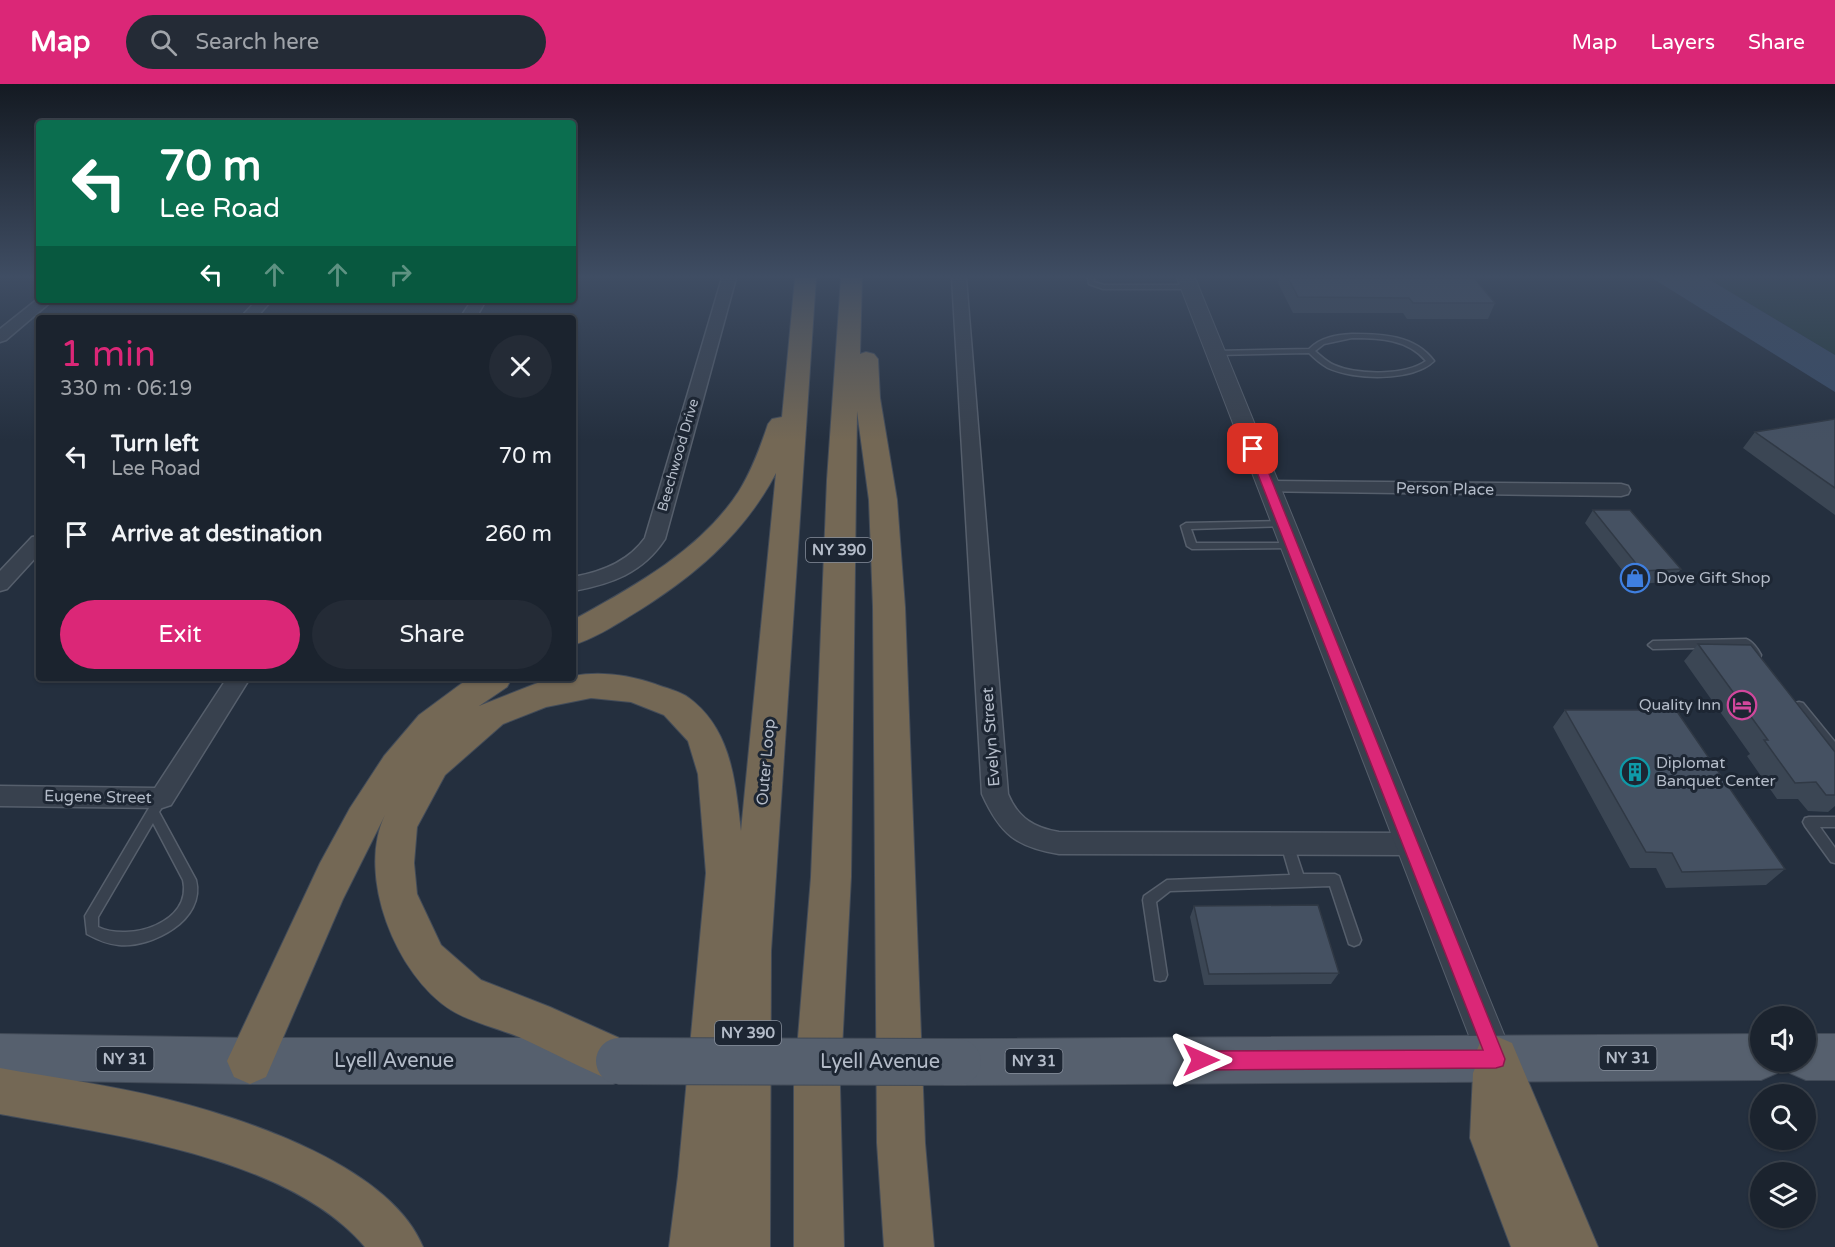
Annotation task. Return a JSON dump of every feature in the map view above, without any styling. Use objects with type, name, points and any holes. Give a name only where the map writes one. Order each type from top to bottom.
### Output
[{"type":"highway","points":[[576,632],[672,575],[694,558],[732,522],[756,488],[774,450],[800,332]]},
{"type":"highway","name":"Outer Loop","points":[[745,1247],[750,951],[801,332]]},
{"type":"highway","name":"NY 390","points":[[819,1247],[817,1087],[831,877],[841,480],[850,332]]},
{"type":"highway","points":[[865,332],[868,398],[883,500],[891,691],[901,1143],[909,1247]]},
{"type":"highway","points":[[250,1061],[322,899],[376,794],[400,760],[425,731],[463,698],[490,681]]},
{"type":"highway","points":[[619,1061],[534,1022],[466,995],[426,959],[410,928],[397,894],[394,863],[398,827],[412,797],[432,765],[491,715],[540,695],[591,685],[634,690],[676,706],[704,735],[717,774],[726,873],[702,1176],[694,1247]]},
{"type":"highway","points":[[726,873],[762,819]]},
{"type":"highway","points":[[1496,1059],[1494,1138],[1536,1247]]},
{"type":"highway","points":[[1496,1059],[1573,1247]]},
{"type":"highway","points":[[0,1092],[166,1122],[265,1154],[328,1183],[372,1217],[398,1247]]},
{"type":"main road","name":"Lyell Avenue","points":[[0,1058],[250,1061],[958,1062],[1750,1057]]},
{"type":"main road","points":[[1816,1057],[1835,1057]]},
{"type":"street","name":"Beechwood Drive","points":[[576,583],[609,575],[631,565],[647,553],[655,539],[714,332]]},
{"type":"street","name":"Evelyn Street","points":[[963,332],[995,794],[1002,814],[1023,834],[1038,841],[1059,843],[1410,844]]},
{"type":"street","points":[[1208,332],[1496,1059]]},
{"type":"street","name":"Person Place","points":[[1268,487],[1621,490]]},
{"type":"street","points":[[0,584],[36,545]]},
{"type":"street","name":"Eugene Street","points":[[0,796],[158,805],[238,681]]},
{"type":"lane","points":[[1216,353],[1311,351],[1322,361],[1340,370],[1359,373],[1410,371],[1425,367],[1430,361],[1424,352],[1392,338],[1338,338],[1320,342],[1311,351]]},
{"type":"lane","points":[[1186,526],[1287,535],[1192,546],[1186,526]]},
{"type":"lane","points":[[1653,645],[1746,643],[1761,661]]},
{"type":"lane","points":[[1791,696],[1835,750]]},
{"type":"lane","points":[[158,805],[192,884],[189,898],[178,918],[158,932],[137,938],[117,940],[102,937],[92,930],[91,915],[158,805]]},
{"type":"lane","points":[[1835,822],[1809,822],[1835,858]]},
{"type":"lane","points":[[1287,844],[1298,880]]},
{"type":"lane","points":[[1160,975],[1149,900],[1167,886],[1335,880],[1354,940]]},
{"type":"green space","points":[[1797,332],[1835,332],[1835,355]]},
{"type":"water","points":[[1739,332],[1797,332],[1835,355],[1835,392]]},
{"type":"building","points":[[1835,419],[1835,488],[1755,432]]},
{"type":"building","points":[[1593,510],[1630,510],[1681,569],[1642,571]]},
{"type":"building","points":[[1698,644],[1751,645],[1835,752],[1835,795],[1826,795],[1816,782],[1795,783],[1764,740],[1768,740]]},
{"type":"building","name":"Diplomat Banquet Center","points":[[1565,710],[1676,710],[1785,869],[1682,872],[1672,853],[1646,852]]},
{"type":"building","points":[[1318,905],[1339,973],[1209,974],[1194,906]]},
{"type":"place","name":"Dove Gift Shop","points":[[1635,578]]},
{"type":"place","name":"Quality Inn","points":[[1742,705]]},
{"type":"place","name":"Diplomat Banquet Center","points":[[1635,772]]},
{"type":"route","points":[[1201,1060],[1496,1059],[1253,449]]}]
